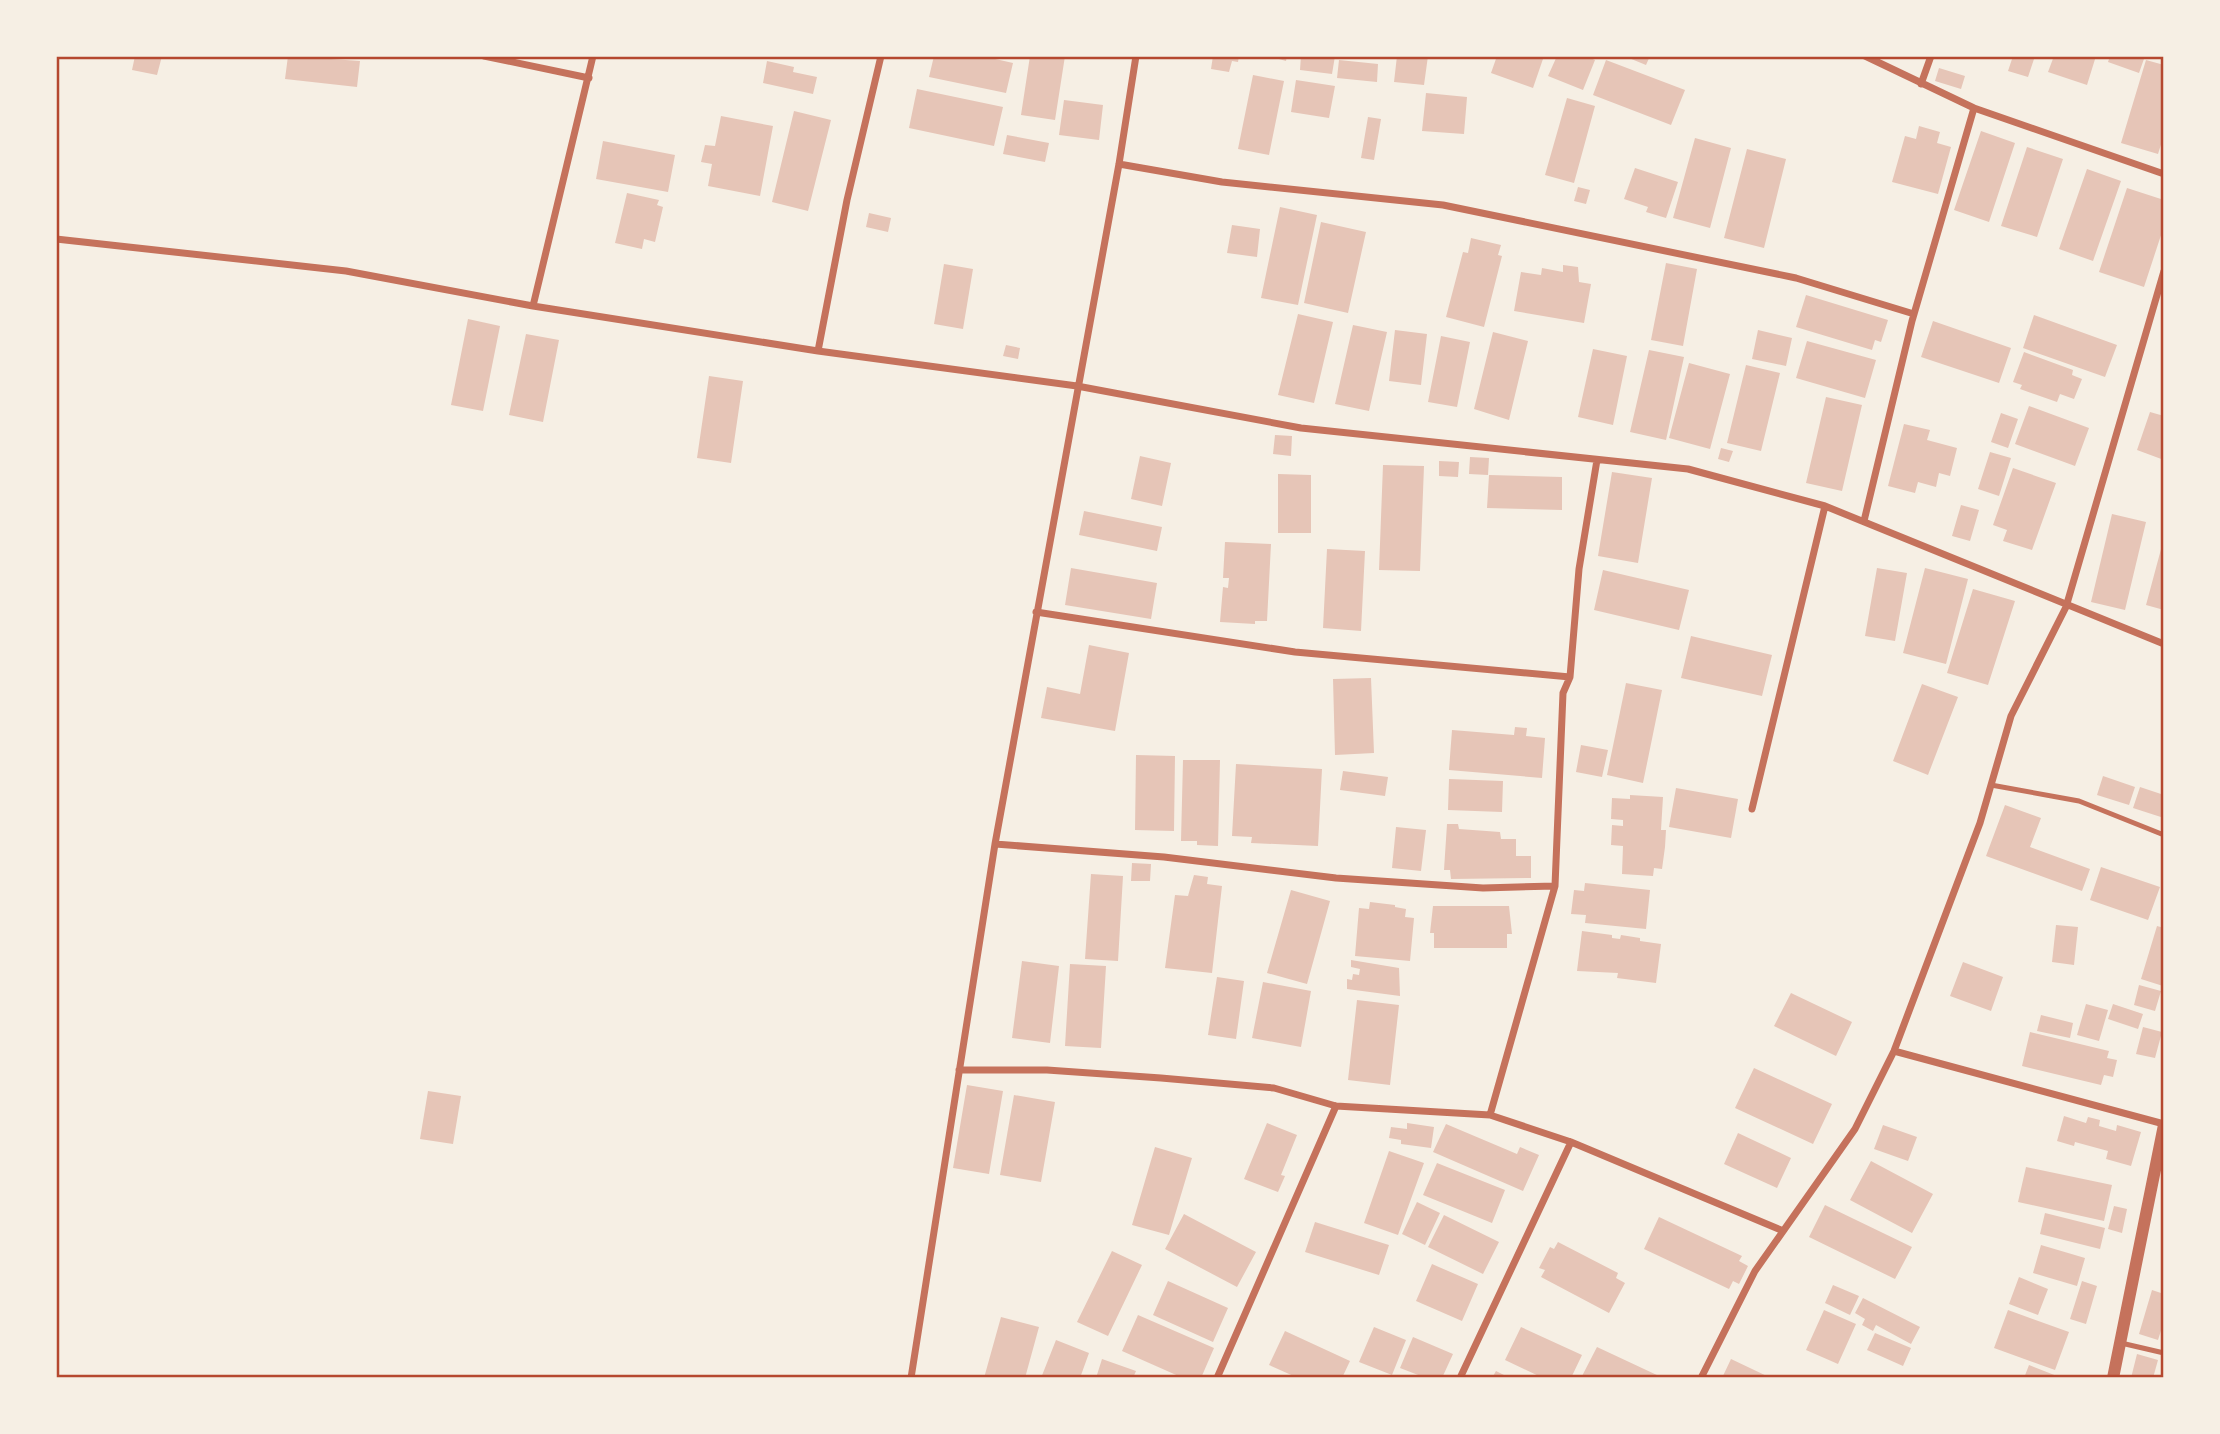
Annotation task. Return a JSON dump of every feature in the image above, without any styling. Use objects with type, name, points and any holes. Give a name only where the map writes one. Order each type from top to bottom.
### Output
[{"type":"street","points":[[484,56],[589,78]]},
{"type":"street","points":[[533,306],[593,56]]},
{"type":"street","points":[[818,351],[847,201],[881,56]]},
{"type":"street","points":[[911,1378],[995,844],[1119,164],[1136,56]]},
{"type":"street","points":[[1865,56],[1974,108],[2164,174]]},
{"type":"street","points":[[1921,84],[1931,56]]},
{"type":"street","points":[[1864,521],[1914,314],[1974,108]]},
{"type":"street","points":[[1119,164],[1222,182],[1443,205],[1796,278],[1914,314]]},
{"type":"street","points":[[56,239],[346,271],[533,306],[818,351],[1077,386],[1301,428],[1688,469],[1825,506],[2066,607],[2164,644]]},
{"type":"street","points":[[1700,1378],[1755,1271],[1781,1230],[1855,1129],[1894,1051],[1980,823],[2011,716],[2066,607],[2164,271]]},
{"type":"street","points":[[1490,1115],[1555,886],[1563,693],[1570,677],[1579,569],[1597,460]]},
{"type":"street","points":[[1752,808],[1825,506]]},
{"type":"street","points":[[1036,612],[1295,652],[1570,677]]},
{"type":"street","points":[[995,844],[1164,858],[1336,878],[1483,888],[1555,886]]},
{"type":"street","points":[[1894,1051],[2164,1125],[2159,1178],[2113,1378]]},
{"type":"street","points":[[959,1070],[1047,1070],[1262,1087],[1336,1106],[1490,1115],[1571,1142],[1781,1230]]},
{"type":"street","points":[[1217,1378],[1336,1106]]},
{"type":"street","points":[[1460,1378],[1571,1142]]},
{"type":"lane","points":[[1991,785],[2079,801],[2164,835]]},
{"type":"lane","points":[[2121,1343],[2164,1353]]},
{"type":"building","points":[[135,56],[162,56],[157,75],[132,70]]},
{"type":"building","points":[[288,56],[360,61],[357,87],[285,79]]},
{"type":"building","points":[[934,56],[982,56],[1013,63],[1006,93],[929,77]]},
{"type":"building","points":[[1030,56],[1065,56],[1055,120],[1021,115]]},
{"type":"building","points":[[1213,56],[1239,56],[1238,62],[1232,61],[1229,72],[1211,69]]},
{"type":"building","points":[[1268,56],[1287,56],[1286,61]]},
{"type":"building","points":[[1301,56],[1335,56],[1332,74],[1300,70]]},
{"type":"building","points":[[1397,56],[1428,56],[1424,85],[1394,82]]},
{"type":"building","points":[[1497,56],[1544,56],[1533,88],[1491,73]]},
{"type":"building","points":[[1557,56],[1586,56],[1595,60],[1583,90],[1548,76]]},
{"type":"building","points":[[1624,56],[1650,56],[1646,65]]},
{"type":"building","points":[[2013,56],[2035,56],[2028,77],[2008,71]]},
{"type":"building","points":[[2054,56],[2096,56],[2087,85],[2048,72]]},
{"type":"building","points":[[2110,56],[2145,56],[2139,73],[2108,62]]},
{"type":"building","points":[[1339,60],[1378,64],[1377,82],[1337,78]]},
{"type":"building","points":[[1606,60],[1685,90],[1671,125],[1593,95]]},
{"type":"building","points":[[2146,60],[2164,65],[2164,135],[2158,154],[2121,143]]},
{"type":"building","points":[[767,61],[794,67],[793,72],[817,77],[813,94],[763,83]]},
{"type":"building","points":[[1939,68],[1965,76],[1961,89],[1935,81]]},
{"type":"building","points":[[1253,75],[1284,81],[1269,155],[1238,149]]},
{"type":"building","points":[[1296,80],[1335,86],[1329,118],[1291,112]]},
{"type":"building","points":[[917,89],[1003,107],[994,146],[909,128]]},
{"type":"building","points":[[1426,93],[1467,97],[1464,134],[1422,131]]},
{"type":"building","points":[[1567,98],[1595,106],[1574,183],[1545,175]]},
{"type":"building","points":[[1064,100],[1103,105],[1099,140],[1059,135]]},
{"type":"building","points":[[794,111],[831,120],[808,211],[772,202]]},
{"type":"building","points":[[721,116],[773,126],[760,196],[708,186],[712,164],[701,162],[705,145],[715,146]]},
{"type":"building","points":[[1368,117],[1381,119],[1374,160],[1361,158]]},
{"type":"building","points":[[1919,126],[1940,132],[1937,143],[1951,147],[1938,194],[1892,182],[1905,136],[1916,139]]},
{"type":"building","points":[[1981,131],[2015,143],[1989,222],[1954,210]]},
{"type":"building","points":[[1007,135],[1049,143],[1045,162],[1003,154]]},
{"type":"building","points":[[1695,138],[1731,148],[1710,228],[1673,218]]},
{"type":"building","points":[[603,141],[675,155],[668,192],[596,179]]},
{"type":"building","points":[[2027,147],[2063,159],[2037,237],[2001,226]]},
{"type":"building","points":[[1747,149],[1786,159],[1764,248],[1724,238]]},
{"type":"building","points":[[1635,168],[1678,182],[1666,218],[1646,212],[1648,207],[1624,199]]},
{"type":"building","points":[[2087,169],[2121,181],[2093,261],[2059,249]]},
{"type":"building","points":[[1578,187],[1590,190],[1586,204],[1574,201]]},
{"type":"building","points":[[2127,188],[2164,200],[2164,226],[2144,287],[2099,272]]},
{"type":"building","points":[[627,193],[659,200],[657,205],[663,207],[655,242],[644,239],[642,249],[615,243]]},
{"type":"building","points":[[1280,207],[1317,215],[1298,305],[1261,298]]},
{"type":"building","points":[[869,213],[891,218],[888,232],[866,227]]},
{"type":"building","points":[[1321,222],[1366,232],[1348,313],[1304,303]]},
{"type":"building","points":[[1232,225],[1260,229],[1257,257],[1227,253]]},
{"type":"building","points":[[1471,238],[1501,245],[1498,255],[1502,256],[1484,327],[1446,317],[1463,252],[1468,253]]},
{"type":"building","points":[[1666,263],[1697,269],[1683,346],[1651,340]]},
{"type":"building","points":[[944,264],[973,269],[963,329],[934,324]]},
{"type":"building","points":[[1563,265],[1578,267],[1579,282],[1591,284],[1584,323],[1514,311],[1521,272],[1541,275],[1542,268],[1563,272]]},
{"type":"building","points":[[1806,295],[1888,320],[1881,342],[1875,340],[1872,350],[1796,327]]},
{"type":"building","points":[[1298,314],[1333,322],[1314,403],[1278,395]]},
{"type":"building","points":[[2034,315],[2117,345],[2105,377],[2023,348]]},
{"type":"building","points":[[468,319],[500,326],[483,411],[451,405]]},
{"type":"building","points":[[1933,321],[2011,348],[1999,383],[1921,357]]},
{"type":"building","points":[[1353,325],[1387,332],[1369,411],[1335,404]]},
{"type":"building","points":[[1395,330],[1427,334],[1421,385],[1389,381]]},
{"type":"building","points":[[1758,330],[1792,338],[1786,366],[1752,359]]},
{"type":"building","points":[[1493,332],[1528,341],[1509,420],[1474,409]]},
{"type":"building","points":[[526,334],[559,340],[543,422],[509,415]]},
{"type":"building","points":[[1441,336],[1470,342],[1457,407],[1428,402]]},
{"type":"building","points":[[1807,341],[1876,360],[1865,398],[1796,378]]},
{"type":"building","points":[[1006,345],[1020,348],[1018,359],[1003,356]]},
{"type":"building","points":[[1593,349],[1627,356],[1613,425],[1578,417]]},
{"type":"building","points":[[1649,350],[1684,357],[1666,440],[1630,432]]},
{"type":"building","points":[[2024,352],[2073,370],[2072,375],[2082,379],[2074,399],[2060,394],[2057,402],[2020,389],[2022,385],[2013,382]]},
{"type":"building","points":[[1689,363],[1730,374],[1710,449],[1669,438]]},
{"type":"building","points":[[1746,365],[1780,373],[1761,451],[1727,443]]},
{"type":"building","points":[[709,376],[743,381],[731,463],[697,458]]},
{"type":"building","points":[[1826,397],[1862,405],[1842,491],[1806,483]]},
{"type":"building","points":[[2029,406],[2089,428],[2075,466],[2015,444]]},
{"type":"building","points":[[2150,412],[2164,416],[2164,460],[2137,450]]},
{"type":"building","points":[[2001,413],[2018,419],[2008,448],[1991,442]]},
{"type":"building","points":[[1904,424],[1930,430],[1927,440],[1957,448],[1950,476],[1939,473],[1936,487],[1918,482],[1915,493],[1888,486]]},
{"type":"building","points":[[1275,435],[1292,436],[1291,456],[1273,454]]},
{"type":"building","points":[[1721,448],[1733,451],[1729,462],[1718,459]]},
{"type":"building","points":[[1990,452],[2011,458],[1999,496],[1978,489]]},
{"type":"building","points":[[1140,456],[1171,463],[1162,506],[1131,499]]},
{"type":"building","points":[[1470,457],[1489,458],[1488,475],[1469,474]]},
{"type":"building","points":[[1439,461],[1459,462],[1458,477],[1439,476]]},
{"type":"building","points":[[1383,465],[1424,466],[1420,571],[1379,570]]},
{"type":"building","points":[[2013,468],[2056,483],[2032,550],[2003,541],[2007,530],[1993,525]]},
{"type":"building","points":[[1612,472],[1652,478],[1638,563],[1598,556]]},
{"type":"building","points":[[1278,474],[1311,475],[1311,533],[1278,533]]},
{"type":"building","points":[[1489,475],[1562,477],[1562,510],[1487,508]]},
{"type":"building","points":[[1961,505],[1979,510],[1970,541],[1952,536]]},
{"type":"building","points":[[1084,511],[1162,527],[1157,551],[1079,535]]},
{"type":"building","points":[[2112,514],[2146,522],[2125,610],[2091,602]]},
{"type":"building","points":[[2164,538],[2164,610],[2146,605]]},
{"type":"building","points":[[1225,542],[1271,544],[1267,621],[1255,621],[1255,624],[1220,622],[1223,587],[1228,588],[1229,578],[1223,578]]},
{"type":"building","points":[[1327,549],[1365,551],[1361,631],[1323,628]]},
{"type":"building","points":[[1071,568],[1157,583],[1151,619],[1065,605]]},
{"type":"building","points":[[1877,568],[1907,573],[1895,641],[1865,636]]},
{"type":"building","points":[[1925,568],[1968,579],[1946,664],[1903,653]]},
{"type":"building","points":[[1603,570],[1689,590],[1679,630],[1594,610]]},
{"type":"building","points":[[1973,589],[2015,601],[1988,685],[1947,673]]},
{"type":"building","points":[[1691,636],[1772,655],[1762,696],[1681,678]]},
{"type":"building","points":[[1089,645],[1129,653],[1115,731],[1041,718],[1047,687],[1080,694]]},
{"type":"building","points":[[1371,678],[1374,753],[1335,755],[1333,679]]},
{"type":"building","points":[[1626,683],[1662,690],[1643,783],[1607,775]]},
{"type":"building","points":[[1922,684],[1958,697],[1928,775],[1893,761]]},
{"type":"building","points":[[1515,727],[1527,728],[1526,736],[1545,738],[1542,778],[1449,770],[1452,730],[1514,735]]},
{"type":"building","points":[[1581,745],[1608,750],[1602,777],[1576,772]]},
{"type":"building","points":[[1136,755],[1175,756],[1174,831],[1135,830]]},
{"type":"building","points":[[1183,760],[1220,760],[1218,846],[1197,845],[1197,841],[1181,841]]},
{"type":"building","points":[[1236,764],[1322,769],[1318,846],[1251,843],[1252,837],[1232,836]]},
{"type":"building","points":[[1343,771],[1388,777],[1385,796],[1340,790]]},
{"type":"building","points":[[2103,776],[2135,787],[2129,805],[2097,795]]},
{"type":"building","points":[[1449,779],[1503,781],[1502,812],[1448,810]]},
{"type":"building","points":[[2140,787],[2164,795],[2164,818],[2133,808]]},
{"type":"building","points":[[1676,788],[1738,799],[1731,838],[1669,827]]},
{"type":"building","points":[[1630,795],[1663,797],[1661,830],[1666,830],[1665,847],[1662,869],[1654,868],[1653,876],[1622,874],[1623,846],[1611,845],[1612,825],[1623,826],[1623,820],[1611,819],[1612,798],[1630,799]]},
{"type":"building","points":[[2005,805],[2041,818],[2030,847],[2090,869],[2082,891],[1986,856]]},
{"type":"building","points":[[1447,824],[1458,824],[1459,829],[1500,832],[1501,839],[1516,839],[1516,856],[1531,856],[1531,878],[1451,879],[1450,870],[1444,870]]},
{"type":"building","points":[[1396,827],[1426,830],[1421,871],[1392,868]]},
{"type":"building","points":[[1132,863],[1151,864],[1150,881],[1131,881]]},
{"type":"building","points":[[2101,867],[2160,887],[2148,920],[2090,900]]},
{"type":"building","points":[[1091,874],[1123,876],[1118,961],[1085,959]]},
{"type":"building","points":[[1194,875],[1208,877],[1207,884],[1222,886],[1212,973],[1165,968],[1175,895],[1188,896]]},
{"type":"building","points":[[1585,883],[1650,890],[1646,929],[1585,923],[1586,915],[1571,914],[1574,890],[1584,891]]},
{"type":"building","points":[[1291,890],[1330,901],[1307,984],[1267,973]]},
{"type":"building","points":[[1370,902],[1406,909],[1405,917],[1414,918],[1410,961],[1355,956],[1359,908],[1369,909]]},
{"type":"building","points":[[1433,906],[1509,906],[1512,934],[1507,934],[1507,948],[1434,948],[1434,933],[1430,933]]},
{"type":"building","points":[[2056,925],[2078,927],[2074,965],[2052,962]]},
{"type":"building","points":[[2157,926],[2164,928],[2163,986],[2141,979]]},
{"type":"building","points":[[1582,931],[1612,935],[1612,938],[1620,939],[1621,935],[1640,938],[1640,941],[1661,944],[1656,983],[1617,978],[1618,973],[1577,971]]},
{"type":"building","points":[[1351,960],[1399,968],[1400,996],[1347,989],[1347,979],[1352,980],[1353,974],[1359,975],[1360,969],[1351,967]]},
{"type":"building","points":[[1022,961],[1059,966],[1050,1043],[1012,1038]]},
{"type":"building","points":[[1963,962],[2003,977],[1991,1011],[1950,996]]},
{"type":"building","points":[[1070,964],[1106,966],[1101,1048],[1065,1046]]},
{"type":"building","points":[[1217,977],[1244,981],[1236,1039],[1208,1035]]},
{"type":"building","points":[[1263,982],[1311,991],[1301,1047],[1252,1038]]},
{"type":"building","points":[[2139,985],[2161,991],[2155,1011],[2134,1005]]},
{"type":"building","points":[[1791,993],[1852,1022],[1836,1056],[1774,1026]]},
{"type":"building","points":[[1357,1000],[1399,1005],[1390,1085],[1348,1080]]},
{"type":"building","points":[[2086,1004],[2108,1010],[2099,1041],[2077,1035]]},
{"type":"building","points":[[2113,1004],[2143,1014],[2138,1029],[2108,1019]]},
{"type":"building","points":[[2041,1015],[2073,1023],[2070,1038],[2037,1031]]},
{"type":"building","points":[[2143,1027],[2162,1032],[2155,1058],[2136,1054]]},
{"type":"building","points":[[2030,1032],[2109,1051],[2107,1058],[2117,1060],[2113,1077],[2104,1075],[2101,1085],[2022,1066]]},
{"type":"building","points":[[1754,1068],[1832,1104],[1813,1144],[1735,1108]]},
{"type":"building","points":[[967,1085],[1003,1091],[989,1174],[953,1168]]},
{"type":"building","points":[[428,1091],[461,1096],[453,1144],[420,1139]]},
{"type":"building","points":[[1014,1095],[1055,1102],[1041,1182],[1000,1175]]},
{"type":"building","points":[[2064,1116],[2086,1123],[2088,1117],[2100,1120],[2099,1126],[2116,1131],[2117,1125],[2141,1132],[2131,1166],[2106,1159],[2108,1151],[2075,1142],[2074,1146],[2057,1141]]},
{"type":"building","points":[[1267,1123],[1297,1135],[1281,1175],[1285,1176],[1278,1192],[1244,1179]]},
{"type":"building","points":[[1407,1123],[1434,1127],[1431,1148],[1401,1144],[1401,1140],[1389,1138],[1391,1127],[1407,1129]]},
{"type":"building","points":[[1446,1124],[1517,1154],[1520,1147],[1539,1155],[1523,1191],[1433,1152]]},
{"type":"building","points":[[1883,1125],[1917,1137],[1908,1161],[1874,1149]]},
{"type":"building","points":[[1738,1133],[1791,1158],[1777,1188],[1724,1164]]},
{"type":"building","points":[[1155,1147],[1192,1158],[1169,1235],[1132,1225]]},
{"type":"building","points":[[1389,1151],[1424,1163],[1398,1235],[1364,1223]]},
{"type":"building","points":[[1871,1161],[1933,1194],[1912,1233],[1850,1200]]},
{"type":"building","points":[[1437,1163],[1505,1190],[1492,1223],[1423,1195]]},
{"type":"building","points":[[2026,1167],[2112,1185],[2104,1221],[2018,1202]]},
{"type":"building","points":[[1417,1202],[1440,1213],[1425,1245],[1402,1234]]},
{"type":"building","points":[[1825,1205],[1912,1247],[1895,1279],[1809,1237]]},
{"type":"building","points":[[2114,1206],[2127,1209],[2122,1233],[2108,1229]]},
{"type":"building","points":[[2045,1213],[2105,1228],[2100,1249],[2040,1234]]},
{"type":"building","points":[[1184,1214],[1256,1252],[1237,1287],[1165,1249]]},
{"type":"building","points":[[1444,1215],[1499,1242],[1483,1274],[1428,1247]]},
{"type":"building","points":[[1659,1217],[1742,1256],[1739,1261],[1748,1266],[1739,1284],[1733,1281],[1729,1289],[1644,1249]]},
{"type":"building","points":[[1315,1222],[1389,1245],[1379,1275],[1305,1252]]},
{"type":"building","points":[[1558,1242],[1618,1273],[1616,1278],[1625,1283],[1609,1313],[1541,1277],[1545,1270],[1539,1268],[1550,1247],[1554,1249]]},
{"type":"building","points":[[2041,1245],[2085,1258],[2077,1286],[2033,1273]]},
{"type":"building","points":[[1112,1251],[1142,1265],[1108,1336],[1077,1322]]},
{"type":"building","points":[[1432,1264],[1478,1284],[1462,1321],[1416,1301]]},
{"type":"building","points":[[2019,1277],[2048,1289],[2038,1315],[2009,1304]]},
{"type":"building","points":[[1168,1281],[1228,1308],[1213,1342],[1153,1315]]},
{"type":"building","points":[[2082,1281],[2097,1286],[2086,1324],[2070,1319]]},
{"type":"building","points":[[1833,1285],[1859,1296],[1850,1315],[1825,1303]]},
{"type":"building","points":[[2152,1290],[2164,1294],[2164,1321],[2158,1340],[2139,1334]]},
{"type":"building","points":[[1863,1298],[1920,1327],[1911,1344],[1876,1325],[1873,1331],[1862,1325],[1865,1319],[1855,1313]]},
{"type":"building","points":[[1824,1310],[1856,1324],[1838,1364],[1806,1350]]},
{"type":"building","points":[[2008,1310],[2069,1332],[2055,1370],[1994,1348]]},
{"type":"building","points":[[1138,1315],[1214,1348],[1201,1378],[1183,1378],[1122,1351]]},
{"type":"building","points":[[1001,1317],[1039,1327],[1025,1378],[984,1378]]},
{"type":"building","points":[[1374,1327],[1406,1340],[1392,1375],[1359,1362]]},
{"type":"building","points":[[1521,1327],[1582,1355],[1571,1378],[1543,1378],[1505,1360]]},
{"type":"building","points":[[1285,1331],[1350,1361],[1342,1378],[1298,1378],[1269,1365]]},
{"type":"building","points":[[1875,1333],[1911,1348],[1903,1366],[1867,1350]]},
{"type":"building","points":[[1413,1337],[1453,1354],[1442,1378],[1426,1378],[1400,1368]]},
{"type":"building","points":[[1056,1340],[1089,1353],[1080,1378],[1041,1378]]},
{"type":"building","points":[[1597,1347],[1659,1376],[1581,1378]]},
{"type":"building","points":[[2137,1354],[2158,1360],[2153,1378],[2131,1378]]},
{"type":"building","points":[[1102,1359],[1136,1371],[1133,1378],[1096,1378]]},
{"type":"building","points":[[1731,1359],[1771,1378],[1722,1378]]},
{"type":"building","points":[[2029,1365],[2062,1378],[2024,1378]]},
{"type":"building","points":[[1496,1371],[1510,1378],[1492,1378]]}]
